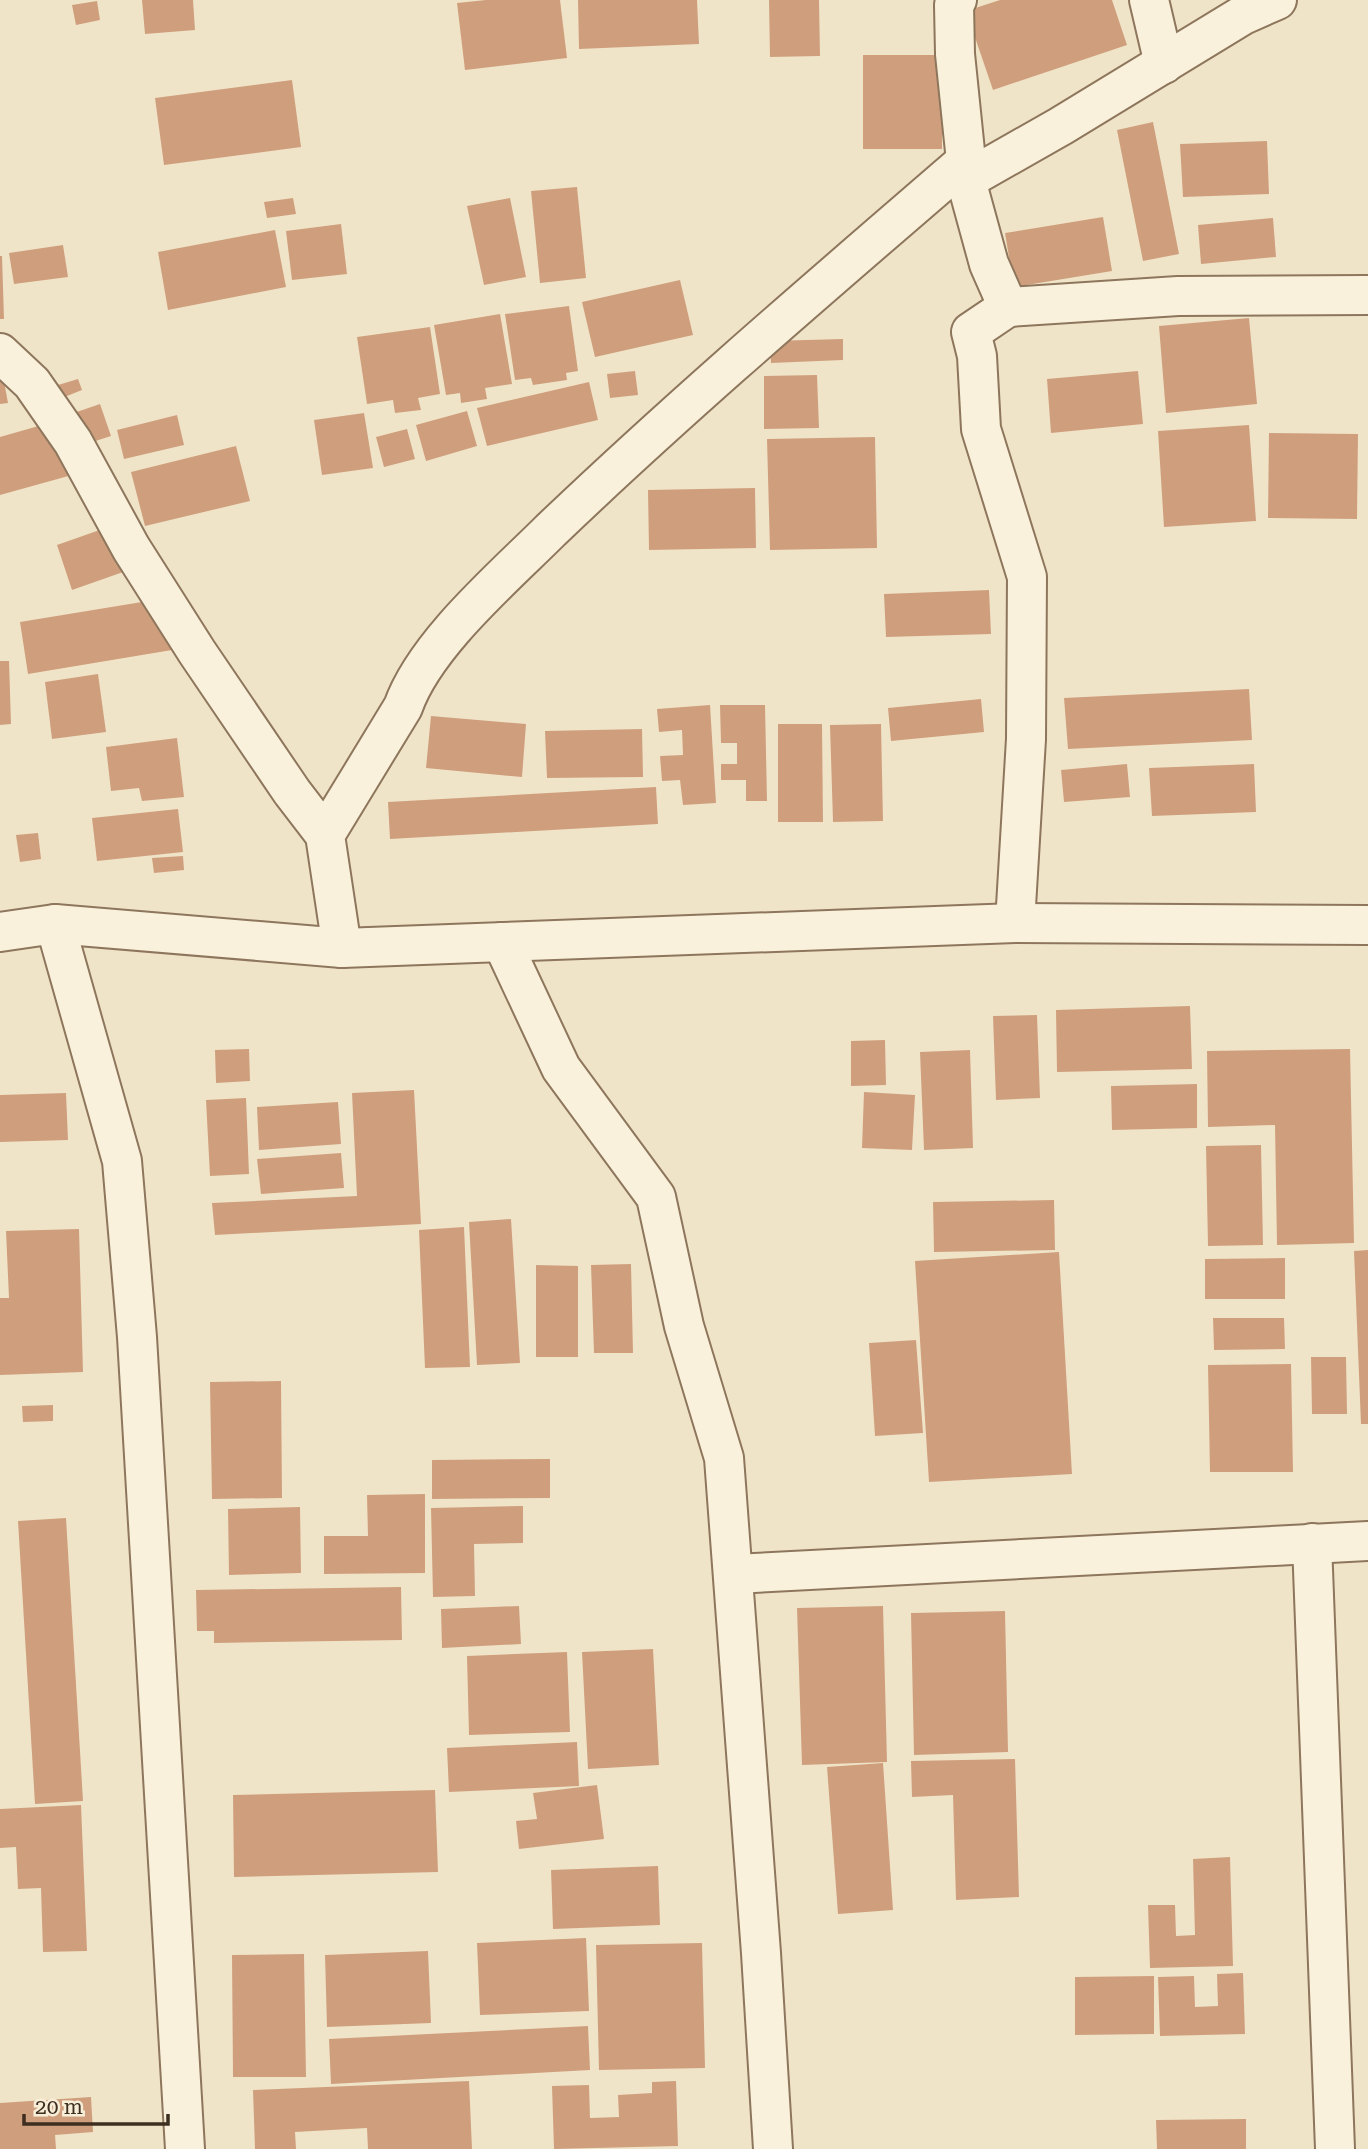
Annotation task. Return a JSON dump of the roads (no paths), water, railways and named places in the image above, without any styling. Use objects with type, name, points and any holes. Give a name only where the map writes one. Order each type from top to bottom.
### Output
[{"type":"street","points":[[957,0],[954,5],[955,54],[966,171],[989,264],[1009,307]]},
{"type":"street","points":[[1149,0],[1164,64]]},
{"type":"street","points":[[325,835],[403,707],[408,692],[434,653],[483,597],[694,396],[966,171],[1061,126],[1243,15],[1277,0]]},
{"type":"street","points":[[1016,923],[1026,739],[1027,577],[981,429],[977,356],[971,332],[1009,307],[1178,296],[1368,295]]},
{"type":"street","points":[[0,353],[32,383],[73,442],[131,548],[197,652],[292,792],[325,835],[342,948]]},
{"type":"street","points":[[0,932],[55,924],[342,948],[1016,923],[1368,925]]},
{"type":"street","points":[[55,924],[122,1161],[137,1337],[185,2149]]},
{"type":"street","points":[[502,942],[561,1068],[656,1197],[684,1326],[724,1458],[773,2149]]},
{"type":"street","points":[[734,1574],[1368,1541]]},
{"type":"street","points":[[1312,1543],[1335,2149]]}]
